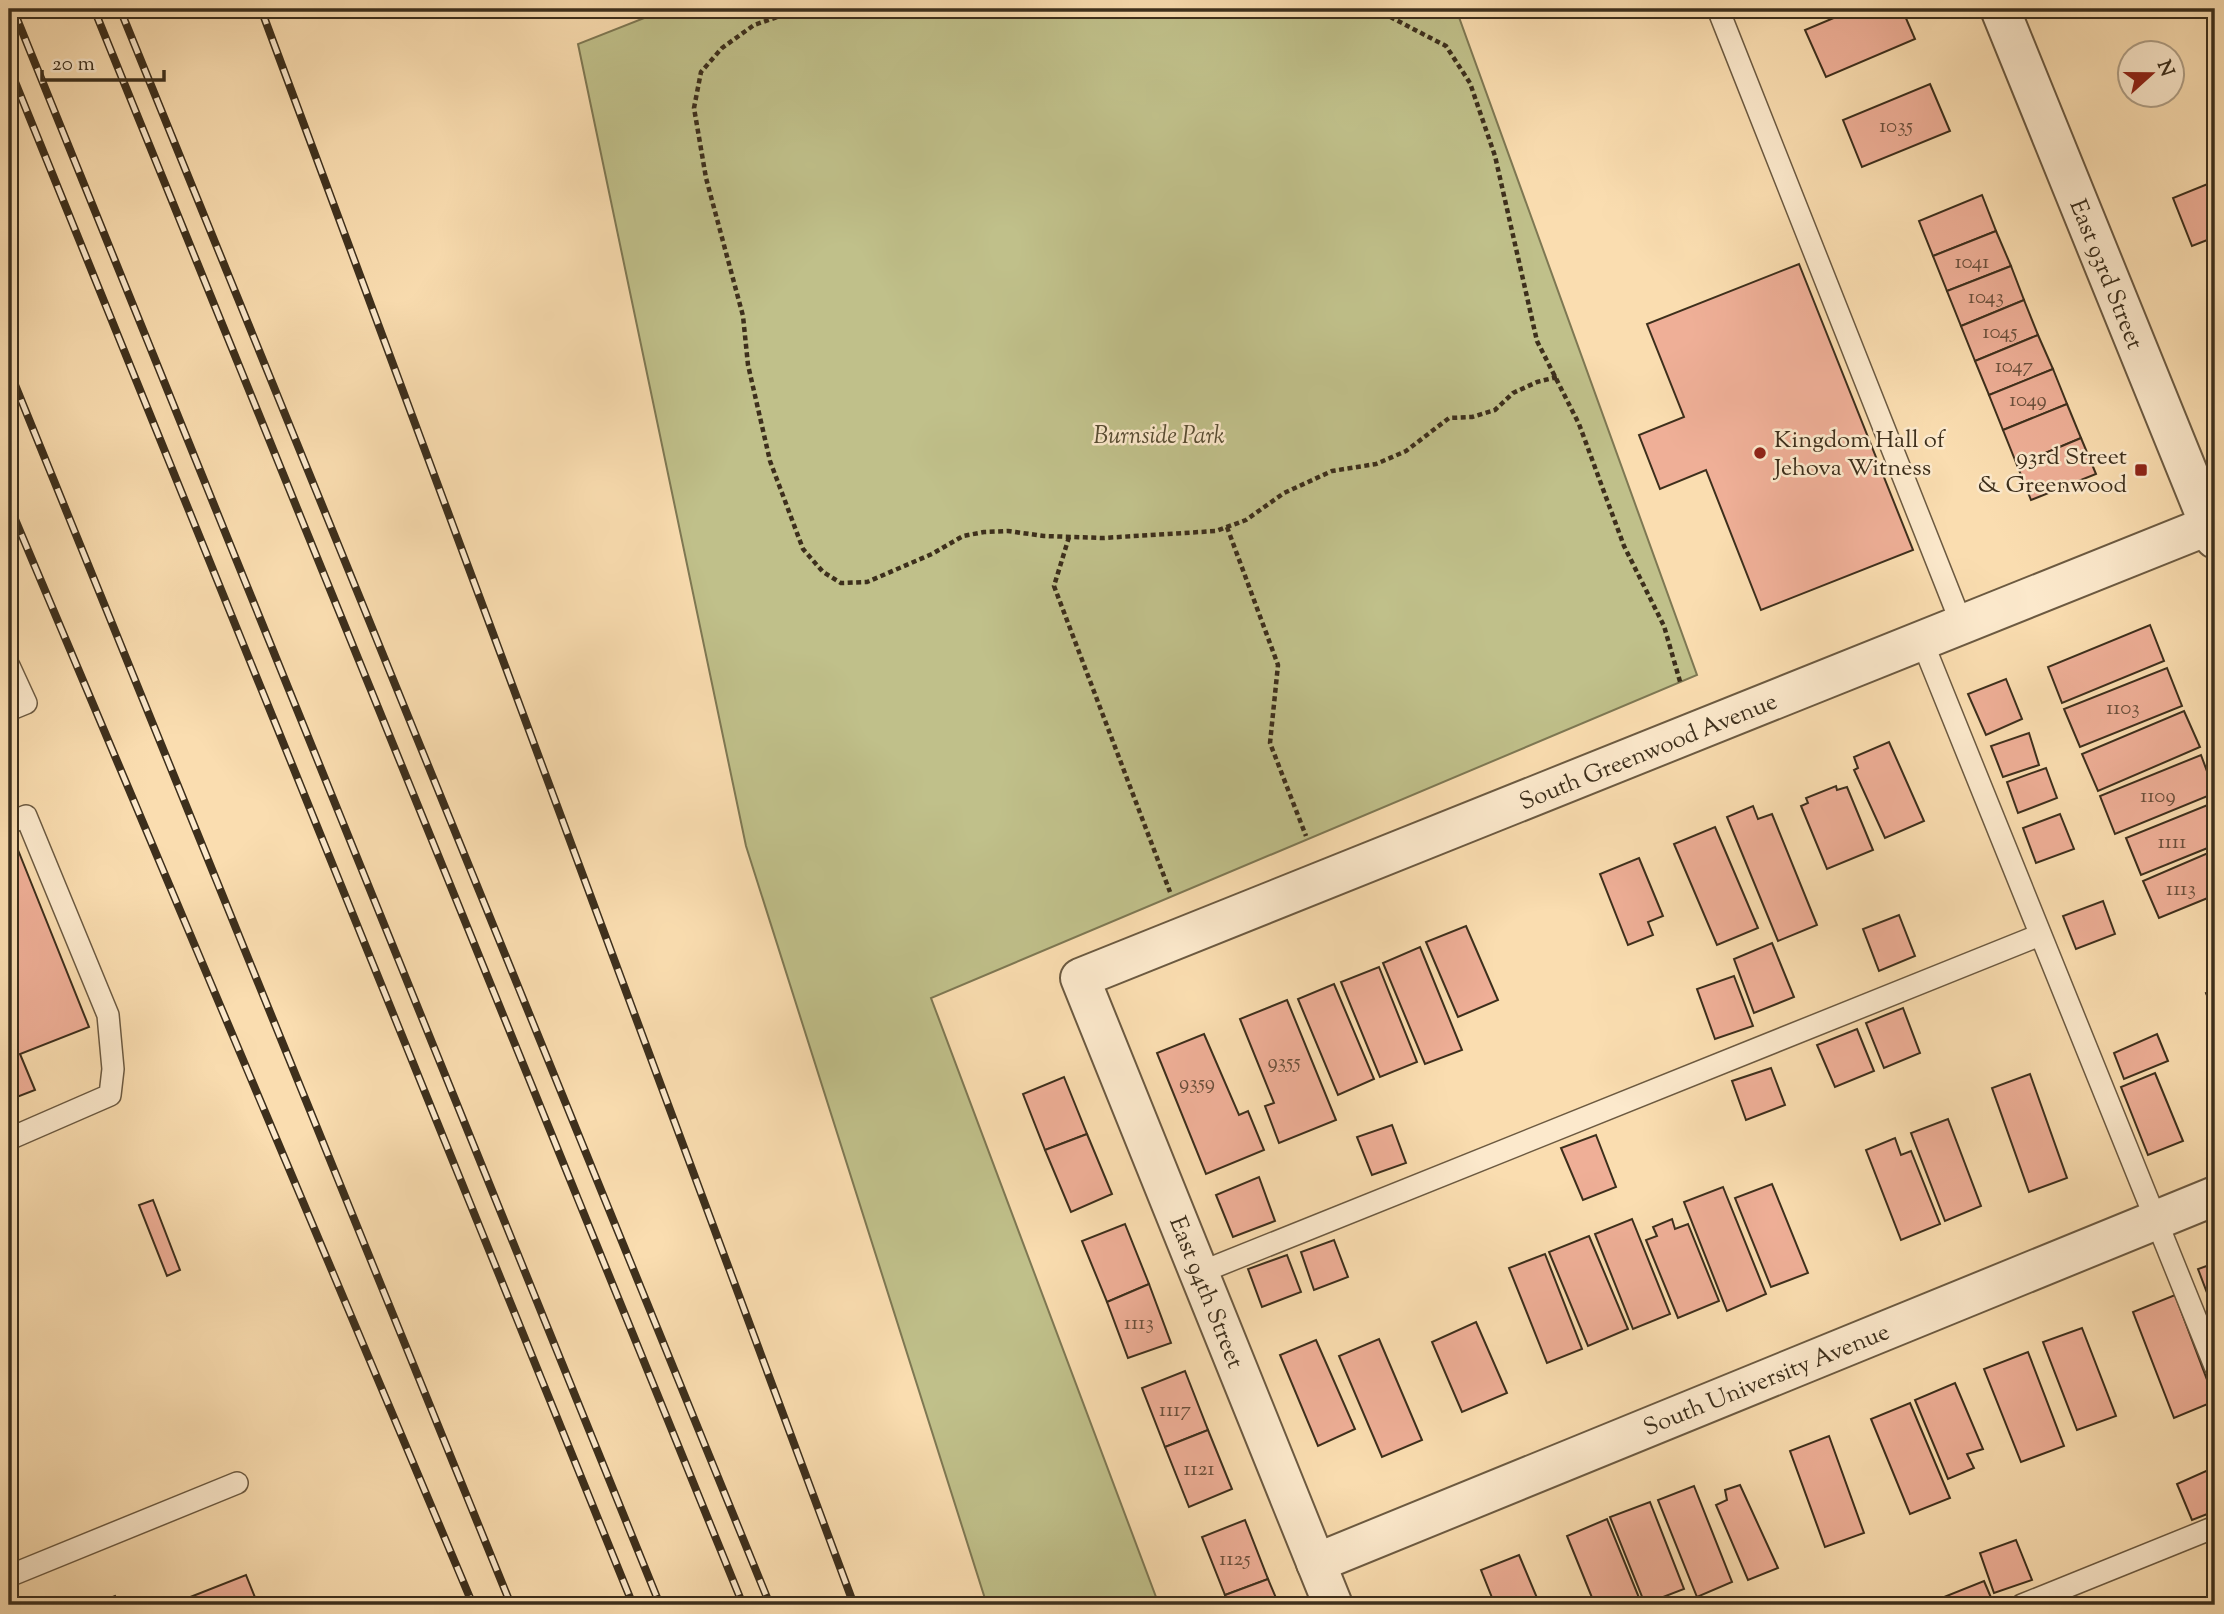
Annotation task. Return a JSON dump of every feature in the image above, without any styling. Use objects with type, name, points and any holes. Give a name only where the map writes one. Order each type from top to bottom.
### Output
[{"type":"street","name":"East 93rd Street","points":[[2000,9],[2214,529]]},
{"type":"street","name":"South Greenwood Avenue","points":[[1080,978],[1962,625],[2214,529]]},
{"type":"street","name":"East 94th Street","points":[[1080,978],[1333,1605]]},
{"type":"street","name":"South University Avenue","points":[[1316,1563],[2215,1196]]},
{"type":"lane","points":[[1718,9],[1962,625]]},
{"type":"lane","points":[[1922,641],[2215,1366]]},
{"type":"lane","points":[[9,666],[26,704],[9,710]]},
{"type":"lane","points":[[9,1139],[110,1095],[113,1069],[108,1015],[17,820]]},
{"type":"lane","points":[[1199,1273],[2040,935]]},
{"type":"lane","points":[[9,1576],[237,1483]]},
{"type":"lane","points":[[2022,1605],[2215,1527]]},
{"type":"path","points":[[802,9],[754,25],[722,48],[701,72],[694,108],[706,178],[743,316],[758,412],[771,461],[803,549],[823,572],[841,583],[867,582],[932,554],[963,536],[1008,531],[1069,537],[1216,531],[1246,520],[1284,494],[1332,471],[1376,464],[1406,451],[1425,433],[1449,418],[1472,417],[1495,410],[1513,393],[1537,382],[1557,377]]},
{"type":"path","points":[[1375,9],[1446,46],[1470,83],[1495,156],[1537,341],[1557,377],[1596,464],[1624,546],[1664,626],[1681,685]]},
{"type":"path","points":[[1227,527],[1278,665],[1270,743],[1306,836]]},
{"type":"path","points":[[1069,537],[1054,586],[1170,892]]},
{"type":"green space","name":"Burnside Park","points":[[667,9],[1456,9],[1697,675],[931,998],[1159,1605],[987,1605],[746,846],[578,44]]},
{"type":"building","points":[[1855,9],[1902,9],[1915,39],[1826,77],[1805,30]]},
{"type":"building","points":[[1930,84],[1950,131],[1862,167],[1843,120]]},
{"type":"building","points":[[2215,181],[2215,237],[2192,246],[2173,198]]},
{"type":"building","points":[[1982,195],[1996,231],[1933,256],[1919,221]]},
{"type":"building","points":[[1996,231],[2011,266],[1947,291],[1933,256]]},
{"type":"building","name":"Kingdom Hall of Jehova Witness","points":[[1799,264],[1913,550],[1761,610],[1706,470],[1660,489],[1639,435],[1684,417],[1647,324]]},
{"type":"building","points":[[2011,266],[2024,300],[1961,326],[1947,291]]},
{"type":"building","points":[[2024,300],[2038,335],[1975,361],[1961,326]]},
{"type":"building","points":[[2038,335],[2053,369],[1989,395],[1975,361]]},
{"type":"building","points":[[2053,369],[2067,404],[2003,430],[1989,395]]},
{"type":"building","points":[[2067,404],[2081,438],[2017,465],[2003,430]]},
{"type":"building","points":[[2081,438],[2096,474],[2031,500],[2017,465]]},
{"type":"building","points":[[2150,625],[2164,661],[2062,703],[2048,667]]},
{"type":"building","points":[[2167,668],[2182,706],[2080,747],[2064,709]]},
{"type":"building","points":[[2006,679],[2022,719],[1986,735],[1968,694]]},
{"type":"building","points":[[2184,711],[2200,747],[2098,791],[2082,754]]},
{"type":"building","points":[[2029,733],[2039,765],[2003,777],[1991,746]]},
{"type":"building","points":[[1889,742],[1924,821],[1885,838],[1854,770],[1858,768],[1854,757]]},
{"type":"building","points":[[2201,755],[2215,793],[2115,834],[2100,796]]},
{"type":"building","points":[[2046,768],[2057,798],[2018,813],[2007,782]]},
{"type":"building","points":[[1836,786],[1837,790],[1847,787],[1873,850],[1827,869],[1801,806],[1808,803],[1806,798]]},
{"type":"building","points":[[2215,802],[2215,845],[2141,875],[2126,838]]},
{"type":"building","points":[[1753,806],[1758,819],[1772,814],[1817,925],[1778,941],[1727,817]]},
{"type":"building","points":[[2060,814],[2074,849],[2036,863],[2023,828]]},
{"type":"building","points":[[1715,827],[1758,928],[1717,945],[1674,844]]},
{"type":"building","points":[[18,850],[89,1027],[20,1054],[35,1090],[9,1100],[9,853]]},
{"type":"building","points":[[2215,850],[2215,895],[2159,918],[2143,881]]},
{"type":"building","points":[[1639,858],[1663,916],[1648,922],[1653,935],[1628,945],[1600,874]]},
{"type":"building","points":[[2103,901],[2115,934],[2076,949],[2063,916]]},
{"type":"building","points":[[1899,915],[1915,956],[1879,971],[1863,929]]},
{"type":"building","points":[[1466,926],[1498,1000],[1458,1017],[1426,942]]},
{"type":"building","points":[[1772,943],[1794,997],[1754,1013],[1734,959]]},
{"type":"building","points":[[1420,947],[1462,1050],[1425,1064],[1383,963]]},
{"type":"building","points":[[1379,967],[1417,1062],[1380,1077],[1341,982]]},
{"type":"building","points":[[1734,976],[1753,1026],[1715,1039],[1697,989]]},
{"type":"building","points":[[1334,984],[1374,1079],[1338,1095],[1298,999]]},
{"type":"building","points":[[2215,990],[2215,1015],[2206,993]]},
{"type":"building","points":[[1287,1000],[1336,1120],[1279,1143],[1265,1106],[1274,1103],[1240,1019]]},
{"type":"building","points":[[1903,1008],[1920,1053],[1884,1068],[1866,1023]]},
{"type":"building","points":[[1857,1029],[1874,1071],[1835,1087],[1817,1045]]},
{"type":"building","points":[[1204,1034],[1239,1115],[1248,1111],[1264,1150],[1206,1174],[1157,1053]]},
{"type":"building","points":[[2157,1034],[2168,1061],[2124,1079],[2114,1053]]},
{"type":"building","points":[[1771,1068],[1785,1105],[1746,1120],[1732,1081]]},
{"type":"building","points":[[2155,1073],[2183,1141],[2148,1155],[2121,1087]]},
{"type":"building","points":[[2030,1074],[2067,1178],[2029,1192],[1992,1088]]},
{"type":"building","points":[[1064,1077],[1087,1134],[1045,1150],[1023,1094]]},
{"type":"building","points":[[1948,1119],[1981,1206],[1945,1221],[1911,1133]]},
{"type":"building","points":[[1392,1125],[1406,1163],[1372,1175],[1357,1137]]},
{"type":"building","points":[[1087,1134],[1112,1194],[1071,1212],[1045,1150]]},
{"type":"building","points":[[1596,1135],[1616,1187],[1583,1200],[1561,1148]]},
{"type":"building","points":[[1895,1138],[1901,1155],[1911,1151],[1940,1224],[1901,1240],[1866,1150]]},
{"type":"building","points":[[1259,1177],[1275,1221],[1233,1237],[1216,1195]]},
{"type":"building","points":[[1772,1184],[1808,1273],[1771,1287],[1735,1198]]},
{"type":"building","points":[[1723,1187],[1766,1294],[1727,1311],[1684,1202]]},
{"type":"building","points":[[153,1200],[180,1270],[167,1276],[139,1205]]},
{"type":"building","points":[[1632,1219],[1670,1314],[1633,1329],[1595,1234]]},
{"type":"building","points":[[1672,1219],[1675,1229],[1688,1224],[1719,1301],[1678,1318],[1646,1240],[1657,1236],[1653,1227]]},
{"type":"building","points":[[1125,1224],[1149,1284],[1107,1302],[1082,1241]]},
{"type":"building","points":[[1589,1236],[1628,1329],[1588,1346],[1549,1252]]},
{"type":"building","points":[[1334,1240],[1348,1277],[1314,1290],[1301,1252]]},
{"type":"building","points":[[1545,1254],[1582,1349],[1547,1363],[1509,1268]]},
{"type":"building","points":[[1287,1255],[1301,1292],[1262,1307],[1248,1269]]},
{"type":"building","points":[[2215,1263],[2215,1314],[2198,1269]]},
{"type":"building","points":[[1149,1284],[1171,1343],[1128,1358],[1107,1302]]},
{"type":"building","points":[[2175,1295],[2215,1401],[2174,1418],[2133,1312]]},
{"type":"building","points":[[1476,1322],[1507,1393],[1462,1412],[1432,1342]]},
{"type":"building","points":[[2082,1328],[2116,1416],[2077,1430],[2043,1342]]},
{"type":"building","points":[[1379,1339],[1422,1440],[1382,1457],[1339,1356]]},
{"type":"building","points":[[1316,1340],[1355,1429],[1318,1446],[1280,1355]]},
{"type":"building","points":[[2028,1352],[2064,1446],[2021,1462],[1984,1369]]},
{"type":"building","points":[[1185,1371],[1208,1430],[1165,1447],[1142,1388]]},
{"type":"building","points":[[1955,1383],[1983,1449],[1967,1454],[1974,1468],[1948,1479],[1915,1400]]},
{"type":"building","points":[[1910,1403],[1950,1498],[1910,1514],[1871,1419]]},
{"type":"building","points":[[1208,1430],[1232,1489],[1189,1507],[1165,1447]]},
{"type":"building","points":[[1829,1436],[1864,1533],[1825,1547],[1790,1451]]},
{"type":"building","points":[[2215,1467],[2215,1511],[2192,1520],[2177,1484]]},
{"type":"building","points":[[1740,1485],[1778,1568],[1748,1580],[1716,1505],[1727,1500],[1725,1490]]},
{"type":"building","points":[[1694,1486],[1732,1582],[1697,1597],[1658,1500]]},
{"type":"building","points":[[1650,1502],[1684,1589],[1645,1604],[1610,1517]]},
{"type":"building","points":[[1607,1519],[1642,1605],[1595,1605],[1567,1536]]},
{"type":"building","points":[[1245,1520],[1268,1579],[1225,1595],[1202,1537]]},
{"type":"building","points":[[2016,1540],[2032,1580],[1994,1593],[1980,1553]]},
{"type":"building","points":[[1519,1555],[1540,1605],[1495,1605],[1481,1570]]},
{"type":"building","points":[[246,1575],[256,1600],[242,1605],[170,1605]]},
{"type":"building","points":[[1268,1579],[1279,1605],[1230,1605],[1225,1595]]},
{"type":"building","points":[[1984,1581],[1992,1600],[1978,1605],[1936,1605],[1934,1601]]},
{"type":"building","points":[[115,1596],[118,1605],[92,1605]]},
{"type":"railway","points":[[13,9],[660,1605]]},
{"type":"railway","points":[[94,9],[743,1605]]},
{"type":"railway","points":[[120,9],[770,1605]]},
{"type":"railway","points":[[261,9],[854,1605]]},
{"type":"railway","points":[[9,67],[633,1605]]},
{"type":"railway","points":[[9,370],[511,1605]]},
{"type":"railway","points":[[9,505],[473,1605]]},
{"type":"place","name":"Kingdom Hall of Jehova Witness","points":[[1760,453]]},
{"type":"place","name":"93rd Street & Greenwood","points":[[2141,470]]}]
